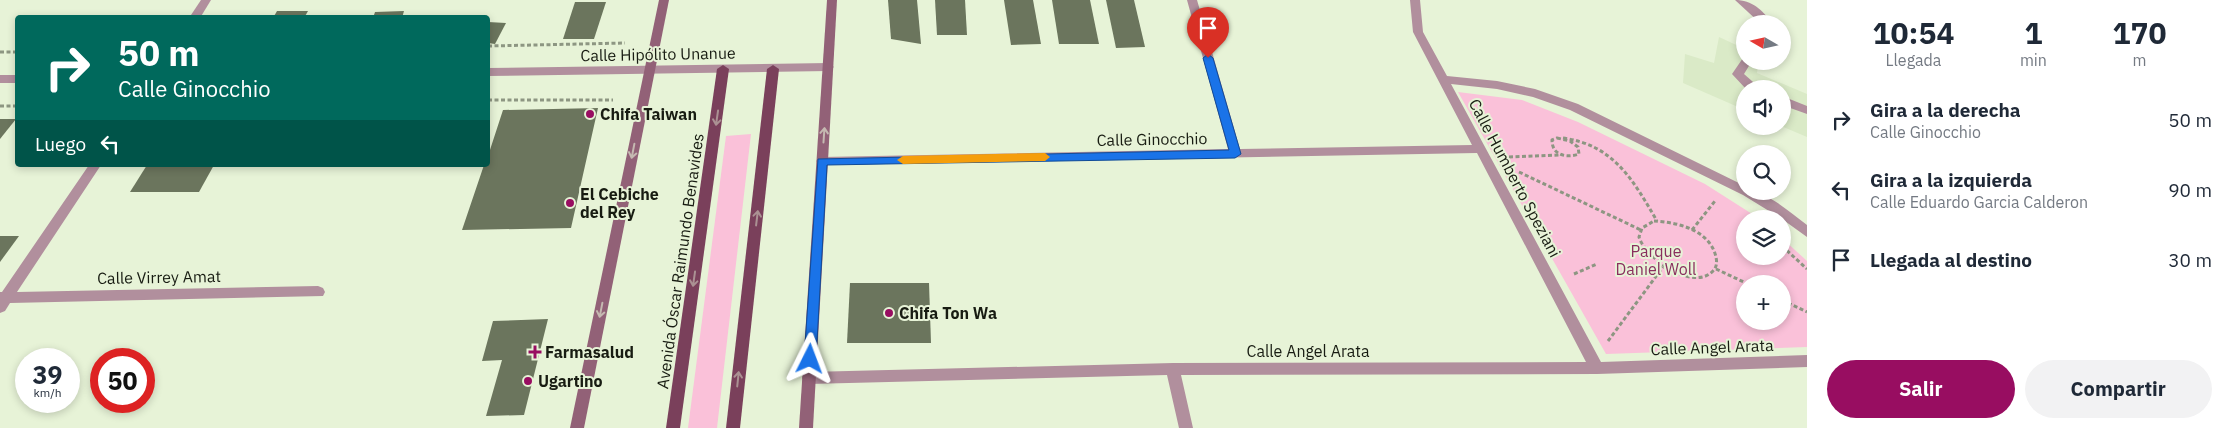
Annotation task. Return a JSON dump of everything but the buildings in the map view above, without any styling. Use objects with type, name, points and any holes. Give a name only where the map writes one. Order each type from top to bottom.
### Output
[{"type":"main road","points":[[577,428],[664,0]]},
{"type":"main road","points":[[806,428],[832,0]]},
{"type":"main road","name":"Avenida Óscar Raimundo Benavides","points":[[673,428],[724,69]]},
{"type":"main road","points":[[733,428],[773,69]]},
{"type":"street","points":[[196,15],[206,0]]},
{"type":"street","points":[[1192,0],[1235,154]]},
{"type":"street","name":"Calle Humberto Speziani","points":[[1415,0],[1418,32],[1597,368]]},
{"type":"street","points":[[1740,0],[1760,15]]},
{"type":"street","name":"Calle Hipólito Unanue","points":[[490,72],[828,67]]},
{"type":"street","points":[[1741,70],[1738,74],[1743,80]]},
{"type":"street","points":[[0,79],[15,79]]},
{"type":"street","points":[[1444,79],[1497,85],[1535,93],[1574,107],[1736,185]]},
{"type":"street","points":[[1791,104],[1807,110]]},
{"type":"street","name":"Calle Ginocchio","points":[[822,162],[1482,150]]},
{"type":"street","points":[[2,301],[94,167]]},
{"type":"street","points":[[1761,200],[1807,232]]},
{"type":"street","name":"Calle Virrey Amat","points":[[2,301],[318,292]]},
{"type":"street","name":"Calle Angel Arata","points":[[809,378],[1173,369],[1597,368],[1807,362]]},
{"type":"street","points":[[1173,369],[1186,428]]},
{"type":"path","points":[[490,46],[625,43]]},
{"type":"path","points":[[0,52],[15,52]]},
{"type":"path","points":[[490,100],[613,100]]},
{"type":"path","points":[[0,106],[15,106]]},
{"type":"path","points":[[1561,155],[1554,150],[1551,145],[1552,140],[1563,138],[1575,139],[1609,155],[1627,171],[1658,221]]},
{"type":"path","points":[[1506,157],[1561,155],[1572,157],[1578,154],[1578,147],[1563,138]]},
{"type":"path","points":[[1518,172],[1641,230]]},
{"type":"path","points":[[1692,230],[1731,182]]},
{"type":"path","points":[[1658,221],[1679,224],[1692,230],[1702,236],[1716,253],[1718,261],[1716,268],[1711,274],[1702,277],[1680,275],[1663,267],[1648,255],[1639,238],[1641,230],[1645,225],[1658,221]]},
{"type":"path","points":[[1791,254],[1807,269]]},
{"type":"path","points":[[1566,278],[1597,264]]},
{"type":"path","points":[[1597,368],[1605,345],[1663,267]]},
{"type":"path","points":[[1716,268],[1736,278]]},
{"type":"path","points":[[1791,304],[1807,312]]},
{"type":"shaded area","points":[[1719,37],[1736,45],[1736,70],[1758,70],[1757,73],[1774,80],[1736,80],[1736,106],[1683,83],[1685,54],[1714,63]]},
{"type":"shaded area","points":[[1791,87],[1807,94],[1807,137],[1791,130]]},
{"type":"green space","name":"Parque Daniel Woll","points":[[1458,92],[1522,100],[1578,122],[1705,184],[1746,210],[1736,210],[1736,265],[1791,265],[1791,246],[1807,261],[1807,347],[1606,354]]},
{"type":"green space","points":[[751,134],[717,428],[688,428],[726,136]]},
{"type":"slow traffic","points":[[903,160],[1045,157]]},
{"type":"place","name":"Chifa Taiwan","points":[[590,114]]},
{"type":"place","name":"El Cebiche del Rey","points":[[570,203]]},
{"type":"place","name":"Chifa Ton Wa","points":[[889,313]]},
{"type":"place","name":"Farmasalud","points":[[535,352]]},
{"type":"place","name":"Ugartino","points":[[528,381]]},
{"type":"route","points":[[810,359],[822,162],[1235,154],[1208,58]]}]
